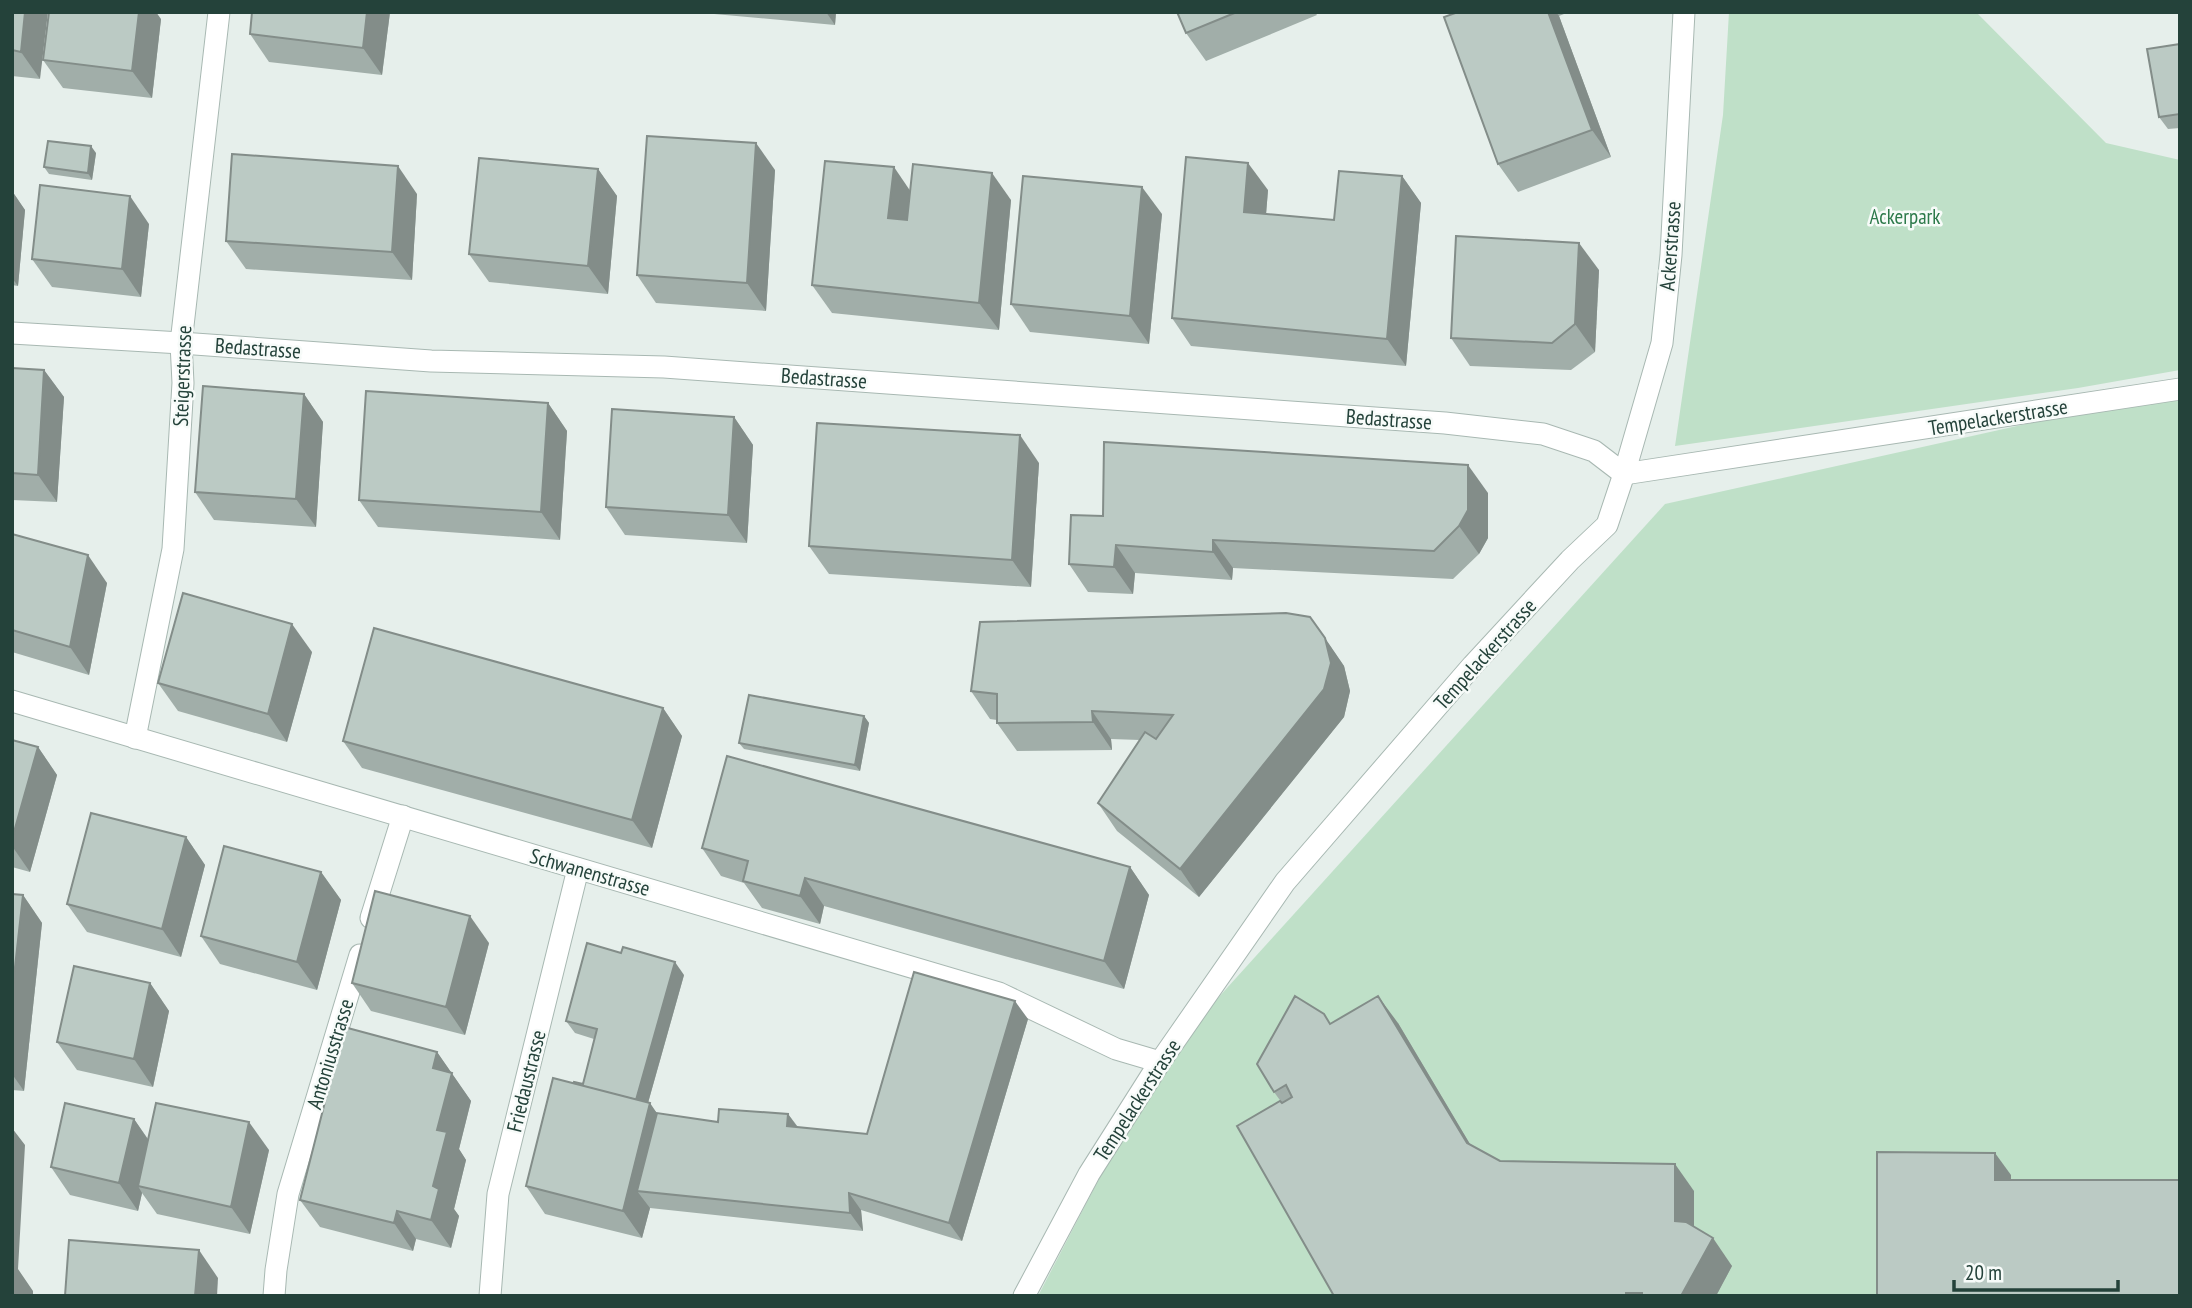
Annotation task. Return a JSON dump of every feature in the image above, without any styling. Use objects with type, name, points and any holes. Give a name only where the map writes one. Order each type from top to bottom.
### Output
[{"type":"street","name":"Steigerstrasse","points":[[135,738],[173,549],[183,383],[181,343],[219,12]]},
{"type":"street","name":"Ackerstrasse","points":[[1624,474],[1662,343],[1671,255],[1684,12]]},
{"type":"street","name":"Bedastrasse","points":[[12,333],[431,361],[664,367],[1446,423],[1543,435],[1594,451],[1624,474]]},
{"type":"street","name":"Tempelackerstrasse","points":[[1024,1296],[1089,1174],[1160,1062],[1285,882],[1473,666],[1570,560],[1607,525],[1624,474],[2180,389]]},
{"type":"street","name":"Schwanenstrasse","points":[[12,701],[999,993],[1116,1049],[1160,1062]]},
{"type":"street","name":"Antoniusstrasse","points":[[274,1296],[288,1194],[403,816]]},
{"type":"street","name":"Friedaustrasse","points":[[490,1296],[498,1194],[578,869]]},
{"type":"green space","name":"Ackerpark","points":[[1729,12],[1976,12],[2106,143],[2180,160],[2180,370],[2078,388],[1675,446],[1723,115]]},
{"type":"green space","points":[[2180,390],[2180,1296],[1038,1296],[1160,1062],[1665,504]]},
{"type":"building","points":[[12,12],[25,12],[21,52],[12,50]]},
{"type":"building","points":[[49,12],[139,12],[132,71],[43,60]]},
{"type":"building","points":[[252,12],[367,12],[363,48],[250,34]]},
{"type":"building","points":[[1177,12],[1237,12],[1186,33]]},
{"type":"building","points":[[1458,12],[1548,12],[1592,130],[1498,164],[1444,17]]},
{"type":"building","points":[[2180,44],[2180,114],[2159,117],[2147,49]]},
{"type":"building","points":[[647,136],[756,143],[747,283],[637,275]]},
{"type":"building","points":[[48,141],[91,146],[88,173],[44,167]]},
{"type":"building","points":[[232,154],[398,166],[392,252],[226,241]]},
{"type":"building","points":[[1186,157],[1248,163],[1244,212],[1334,220],[1339,171],[1402,176],[1387,339],[1172,318]]},
{"type":"building","points":[[479,158],[598,169],[588,266],[469,254]]},
{"type":"building","points":[[825,161],[894,167],[888,218],[907,220],[913,164],[992,173],[979,303],[812,285]]},
{"type":"building","points":[[1023,176],[1142,187],[1130,316],[1011,304]]},
{"type":"building","points":[[40,185],[130,196],[122,269],[32,259]]},
{"type":"building","points":[[1456,236],[1579,243],[1575,324],[1552,343],[1451,338]]},
{"type":"building","points":[[12,368],[44,370],[38,475],[12,473]]},
{"type":"building","points":[[203,386],[304,394],[296,499],[195,492]]},
{"type":"building","points":[[366,391],[548,403],[541,512],[359,500]]},
{"type":"building","points":[[612,409],[734,417],[728,515],[606,507]]},
{"type":"building","points":[[817,423],[1020,435],[1012,560],[809,546]]},
{"type":"building","points":[[1104,442],[1468,465],[1468,510],[1459,526],[1434,551],[1213,540],[1213,552],[1116,545],[1114,567],[1069,564],[1071,515],[1103,516]]},
{"type":"building","points":[[12,534],[88,555],[70,647],[12,630]]},
{"type":"building","points":[[183,593],[292,624],[268,714],[158,683]]},
{"type":"building","points":[[1286,613],[1310,617],[1325,638],[1331,663],[1324,689],[1180,869],[1098,803],[1145,732],[1156,739],[1173,715],[1092,711],[1093,722],[997,723],[997,694],[971,691],[980,622]]},
{"type":"building","points":[[374,628],[663,708],[632,820],[343,741]]},
{"type":"building","points":[[749,695],[864,716],[855,765],[739,743]]},
{"type":"building","points":[[12,740],[38,747],[12,839]]},
{"type":"building","points":[[727,756],[1130,867],[1104,961],[805,878],[800,896],[743,881],[748,861],[702,848]]},
{"type":"building","points":[[91,813],[186,837],[162,929],[67,904]]},
{"type":"building","points":[[224,846],[321,872],[297,962],[201,936]]},
{"type":"building","points":[[375,891],[470,916],[446,1007],[352,983]]},
{"type":"building","points":[[12,894],[23,895],[12,994]]},
{"type":"building","points":[[587,943],[621,953],[623,947],[675,962],[636,1100],[573,1084],[583,1084],[597,1029],[566,1021]]},
{"type":"building","points":[[74,966],[150,983],[134,1059],[57,1042]]},
{"type":"building","points":[[914,972],[1015,1001],[949,1223],[849,1193],[850,1213],[637,1191],[657,1113],[718,1122],[719,1109],[788,1114],[787,1126],[867,1134]]},
{"type":"building","points":[[1295,996],[1324,1014],[1330,1024],[1378,996],[1467,1143],[1500,1161],[1675,1164],[1675,1221],[1686,1222],[1713,1238],[1681,1296],[1642,1296],[1642,1293],[1626,1293],[1626,1296],[1334,1296],[1237,1126],[1292,1097],[1286,1085],[1274,1092],[1257,1064]]},
{"type":"building","points":[[344,1027],[437,1052],[433,1068],[452,1073],[437,1130],[447,1132],[433,1186],[439,1189],[431,1220],[397,1211],[394,1223],[300,1200]]},
{"type":"building","points":[[553,1078],[650,1103],[623,1211],[526,1186]]},
{"type":"building","points":[[65,1103],[134,1119],[119,1183],[51,1167]]},
{"type":"building","points":[[156,1103],[249,1122],[231,1207],[138,1186]]},
{"type":"building","points":[[1877,1152],[1995,1153],[1995,1180],[2180,1180],[2180,1296],[1877,1296]]},
{"type":"building","points":[[69,1240],[199,1250],[195,1296],[65,1296]]},
{"type":"building","points":[[12,1263],[14,1263],[12,1296]]}]
